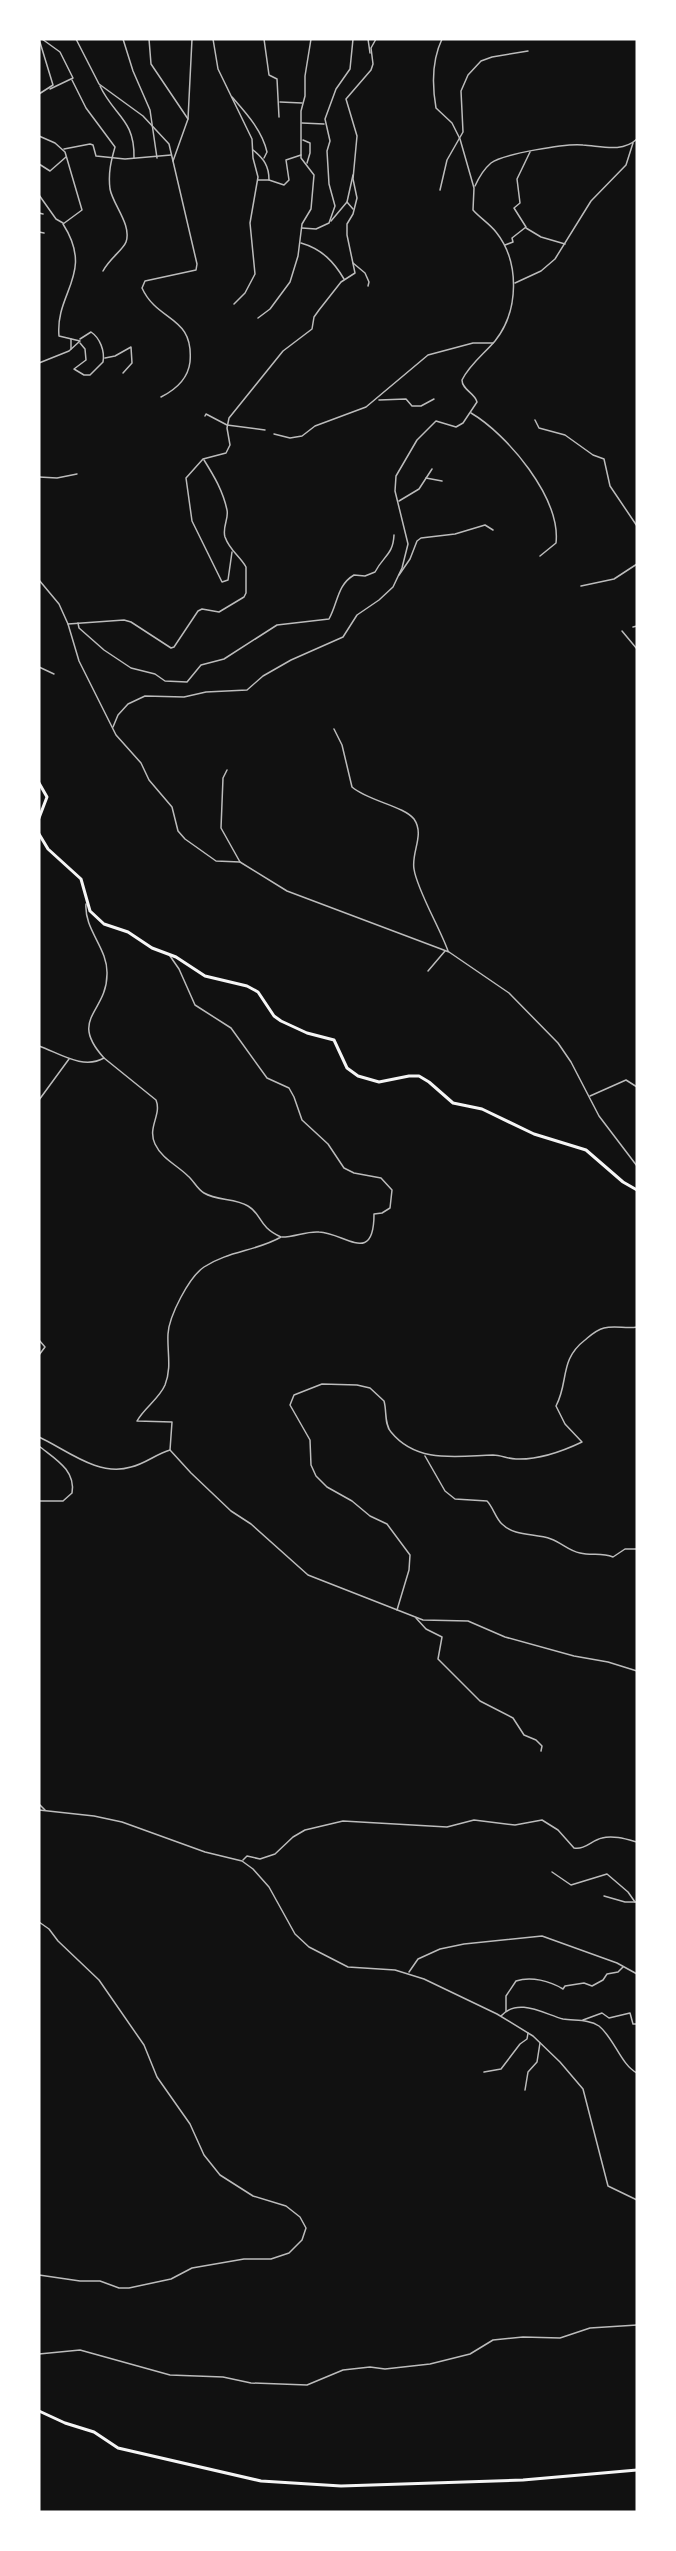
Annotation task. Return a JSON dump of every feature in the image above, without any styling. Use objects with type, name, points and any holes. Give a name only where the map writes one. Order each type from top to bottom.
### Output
[{"type":"main road","points":[[39,783],[47,797],[39,818]]},
{"type":"main road","points":[[39,834],[54,855],[81,879],[92,913],[104,924],[128,932],[152,948],[184,961],[205,976],[247,986],[258,993],[274,1016],[281,1021],[307,1033],[334,1040],[347,1068],[358,1076],[379,1082],[419,1076],[453,1103],[482,1108],[534,1134],[586,1150],[623,1182],[637,1190]]},
{"type":"main road","points":[[39,2411],[65,2423],[94,2432],[118,2448],[261,2481],[341,2486],[523,2480],[637,2470]]},
{"type":"street","points":[[41,39],[60,52],[86,108],[115,147],[111,158],[110,187],[114,204],[125,225],[127,237],[123,246],[115,252],[103,271]]},
{"type":"street","points":[[41,39],[53,82],[50,89]]},
{"type":"street","points":[[76,39],[82,55],[125,121],[134,140],[134,159]]},
{"type":"street","points":[[123,39],[150,110],[157,158]]},
{"type":"street","points":[[149,39],[151,64],[188,120]]},
{"type":"street","points":[[173,161],[188,120],[192,39]]},
{"type":"street","points":[[218,39],[213,40],[218,69],[250,135],[258,180],[250,223],[255,274],[245,293],[234,304]]},
{"type":"street","points":[[264,39],[268,75],[277,79],[279,117]]},
{"type":"street","points":[[258,318],[270,309],[290,282],[301,243],[302,228],[311,209],[314,180],[313,172],[302,155],[301,123],[311,39]]},
{"type":"street","points":[[329,223],[335,206],[329,184],[327,150],[330,141],[325,124],[336,89],[352,64],[353,39]]},
{"type":"street","points":[[302,228],[316,229],[329,223],[347,202],[353,175],[357,136],[346,99],[371,70],[373,60],[368,39]]},
{"type":"street","points":[[370,54],[376,39]]},
{"type":"street","points":[[113,727],[118,715],[128,704],[145,696],[184,697],[206,692],[247,690],[263,676],[291,660],[343,637],[357,615],[393,587],[399,575],[408,544],[394,483],[399,469],[417,440],[433,422],[440,421],[456,427],[463,423],[470,412],[477,400],[463,386],[462,380],[474,361],[494,343],[505,324],[514,284],[513,267],[504,245],[495,230],[473,210],[474,188],[460,139],[452,123],[436,108],[434,63],[436,51],[442,39]]},
{"type":"street","points":[[441,190],[447,160],[460,139],[463,126],[461,91],[468,75],[481,62],[492,57],[515,51],[528,51]]},
{"type":"street","points":[[39,94],[72,80]]},
{"type":"street","points":[[100,85],[151,123],[168,142],[197,268],[194,272],[146,281],[143,284],[142,288],[151,302],[179,324],[190,340],[188,372],[173,391],[161,397]]},
{"type":"street","points":[[229,94],[246,112],[264,141],[267,152],[264,158]]},
{"type":"street","points":[[279,102],[303,103]]},
{"type":"street","points":[[301,123],[325,124]]},
{"type":"street","points":[[39,136],[63,149],[82,210],[63,224]]},
{"type":"street","points":[[514,284],[550,264],[591,201],[626,165],[633,143],[637,139]]},
{"type":"street","points":[[303,140],[310,143],[310,153],[306,164]]},
{"type":"street","points":[[474,188],[484,171],[494,161],[530,152],[583,145],[605,149],[633,143]]},
{"type":"street","points":[[63,149],[90,144],[93,145],[94,155],[111,158],[157,158],[172,154]]},
{"type":"street","points":[[253,150],[264,158],[269,169],[270,180]]},
{"type":"street","points":[[530,152],[517,179],[520,203],[514,208],[526,227],[541,237],[565,244]]},
{"type":"street","points":[[258,180],[270,180],[284,185],[289,180],[286,160],[302,155]]},
{"type":"street","points":[[39,164],[50,171],[66,156]]},
{"type":"street","points":[[232,552],[228,580],[222,582],[192,521],[185,483],[189,473],[203,459],[220,456],[228,450],[230,445],[227,425],[229,418],[271,364],[312,329],[314,317],[344,280],[356,273],[347,235],[347,224],[354,210],[357,193],[353,175]]},
{"type":"street","points":[[39,195],[56,219],[63,224],[74,243],[77,254],[70,288],[58,318],[59,336],[79,341],[85,349],[86,360],[74,369],[84,375],[90,375],[95,372],[104,358],[115,356],[131,347],[132,363],[123,373]]},
{"type":"street","points":[[347,202],[354,210]]},
{"type":"street","points":[[39,213],[43,214]]},
{"type":"street","points":[[504,245],[513,242],[512,238],[526,227]]},
{"type":"street","points":[[39,232],[44,233]]},
{"type":"street","points":[[301,243],[327,256],[344,280]]},
{"type":"street","points":[[353,263],[365,273],[369,282],[368,286]]},
{"type":"street","points":[[39,363],[71,350],[87,333],[94,334],[104,358]]},
{"type":"street","points":[[71,338],[71,350]]},
{"type":"street","points":[[274,434],[290,438],[302,436],[315,426],[366,407],[428,355],[472,343],[494,343]]},
{"type":"street","points":[[377,400],[406,399],[411,406],[421,406],[434,399]]},
{"type":"street","points":[[470,412],[486,422],[525,463],[547,499],[556,521],[556,543],[540,556]]},
{"type":"street","points":[[205,416],[206,414],[227,425],[266,430]]},
{"type":"street","points":[[535,420],[539,428],[565,435],[593,455],[604,459],[612,492],[637,526]]},
{"type":"street","points":[[68,624],[124,620],[131,622],[167,647],[174,647],[198,611],[202,609],[219,612],[246,593],[246,567],[232,552],[224,532],[228,511],[219,484],[203,459]]},
{"type":"street","points":[[398,501],[419,489],[432,469]]},
{"type":"street","points":[[39,477],[57,478],[77,474]]},
{"type":"street","points":[[426,478],[442,480]]},
{"type":"street","points":[[399,575],[410,559],[417,541],[421,538],[455,534],[485,525],[493,530]]},
{"type":"street","points":[[78,623],[80,630],[131,668],[155,674],[165,681],[183,683],[192,678],[201,665],[224,659],[277,625],[329,619],[338,593],[346,580],[354,575],[364,576],[375,572],[379,563],[392,551],[394,535]]},
{"type":"street","points":[[581,586],[614,579],[637,564]]},
{"type":"street","points":[[39,580],[59,604],[68,624],[79,661],[113,727],[123,745],[141,763],[149,780],[172,807],[178,831],[216,861],[240,862]]},
{"type":"street","points":[[393,587],[393,594]]},
{"type":"street","points":[[633,627],[637,626]]},
{"type":"street","points":[[622,631],[627,640],[637,649]]},
{"type":"street","points":[[39,667],[54,674]]},
{"type":"street","points":[[334,729],[342,745],[352,787],[369,798],[407,813],[414,820],[419,830],[414,872],[447,951]]},
{"type":"street","points":[[227,770],[223,778],[221,828],[240,862],[287,891],[447,951],[509,993],[566,1053],[604,1122],[637,1166]]},
{"type":"street","points":[[86,900],[88,924],[107,968],[104,994],[88,1023],[91,1041],[104,1058],[156,1100],[159,1109],[152,1128],[153,1136],[156,1147],[168,1161],[186,1174],[205,1194],[248,1206],[265,1228],[281,1237]]},
{"type":"street","points":[[428,971],[447,951]]},
{"type":"street","points":[[170,955],[195,1005],[231,1028],[267,1078],[289,1088],[302,1120],[328,1144],[344,1168],[354,1173],[381,1178],[392,1190],[390,1208],[382,1213],[374,1214],[373,1230],[362,1244],[355,1244],[317,1231],[281,1237],[273,1242],[225,1256],[195,1273],[169,1325],[170,1363],[166,1383],[137,1420],[139,1422],[167,1420],[172,1422],[170,1450],[231,1511],[262,1533],[297,1568],[311,1576],[415,1617],[435,1622],[468,1621],[505,1637],[637,1671]]},
{"type":"street","points":[[39,1046],[70,1058],[96,1062],[104,1058]]},
{"type":"street","points":[[39,1100],[70,1058]]},
{"type":"street","points":[[589,1096],[626,1080],[637,1087]]},
{"type":"street","points":[[396,1610],[409,1570],[410,1555],[387,1524],[370,1516],[352,1501],[327,1487],[316,1476],[311,1465],[309,1440],[292,1411],[291,1401],[297,1393],[322,1384],[370,1388],[385,1404],[387,1426],[391,1432],[425,1455],[441,1458],[494,1455],[512,1459],[536,1459],[582,1442],[561,1418],[556,1406],[562,1396],[564,1376],[571,1352],[598,1330],[610,1327],[637,1327]]},
{"type":"street","points":[[39,1340],[45,1347],[39,1355]]},
{"type":"street","points":[[39,1437],[88,1462],[112,1469],[130,1468],[170,1450]]},
{"type":"street","points":[[39,1446],[68,1470],[73,1483],[72,1493],[63,1501],[39,1501]]},
{"type":"street","points":[[425,1455],[445,1491],[455,1499],[487,1501],[494,1509],[501,1524],[517,1533],[551,1539],[570,1551],[584,1554],[602,1553],[613,1557],[625,1549],[637,1549]]},
{"type":"street","points":[[415,1617],[426,1629],[442,1637],[438,1659],[480,1701],[513,1718],[524,1735],[536,1740],[542,1746],[541,1751]]},
{"type":"street","points":[[39,1804],[46,1810]]},
{"type":"street","points":[[39,1810],[94,1816],[122,1822],[205,1852],[242,1861],[254,1869],[269,1887],[295,1934],[309,1947],[348,1966],[409,1973],[501,2016],[528,2033],[560,2062],[583,2090],[608,2186],[637,2200]]},
{"type":"street","points":[[242,1861],[248,1856],[260,1859],[276,1854],[292,1837],[306,1830],[343,1821],[452,1827],[474,1820],[515,1825],[540,1820],[558,1830],[574,1848],[579,1849],[600,1838],[609,1837],[637,1842]]},
{"type":"street","points":[[552,1872],[571,1885],[607,1874],[636,1902]]},
{"type":"street","points":[[604,1896],[625,1902],[636,1902]]},
{"type":"street","points":[[39,1922],[99,1980],[144,2044],[157,2077],[190,2124],[204,2155],[220,2175],[253,2196],[286,2206],[300,2217],[306,2228],[302,2240],[289,2253],[271,2259],[244,2259],[192,2268],[171,2279],[129,2288],[119,2288],[100,2281],[81,2282],[39,2275]]},
{"type":"street","points":[[409,1973],[418,1959],[440,1949],[530,1936],[550,1939],[623,1966],[637,1974]]},
{"type":"street","points":[[506,2012],[506,1996],[516,1981],[528,1978],[553,1983],[562,1989],[584,1983],[594,1986],[607,1974],[618,1971],[623,1966]]},
{"type":"street","points":[[501,2016],[520,2008],[538,2009],[563,2019],[597,2025],[630,2068],[637,2073]]},
{"type":"street","points":[[582,2021],[602,2013],[609,2018],[630,2013],[633,2024],[637,2024]]},
{"type":"street","points":[[483,2072],[501,2069],[520,2044],[527,2039],[528,2033]]},
{"type":"street","points":[[525,2090],[528,2072],[537,2061],[540,2043]]},
{"type":"street","points":[[39,2354],[80,2350],[170,2374],[222,2377],[251,2384],[307,2385],[343,2370],[370,2367],[390,2369],[430,2364],[470,2354],[494,2340],[523,2337],[560,2338],[590,2328],[637,2325]]}]
